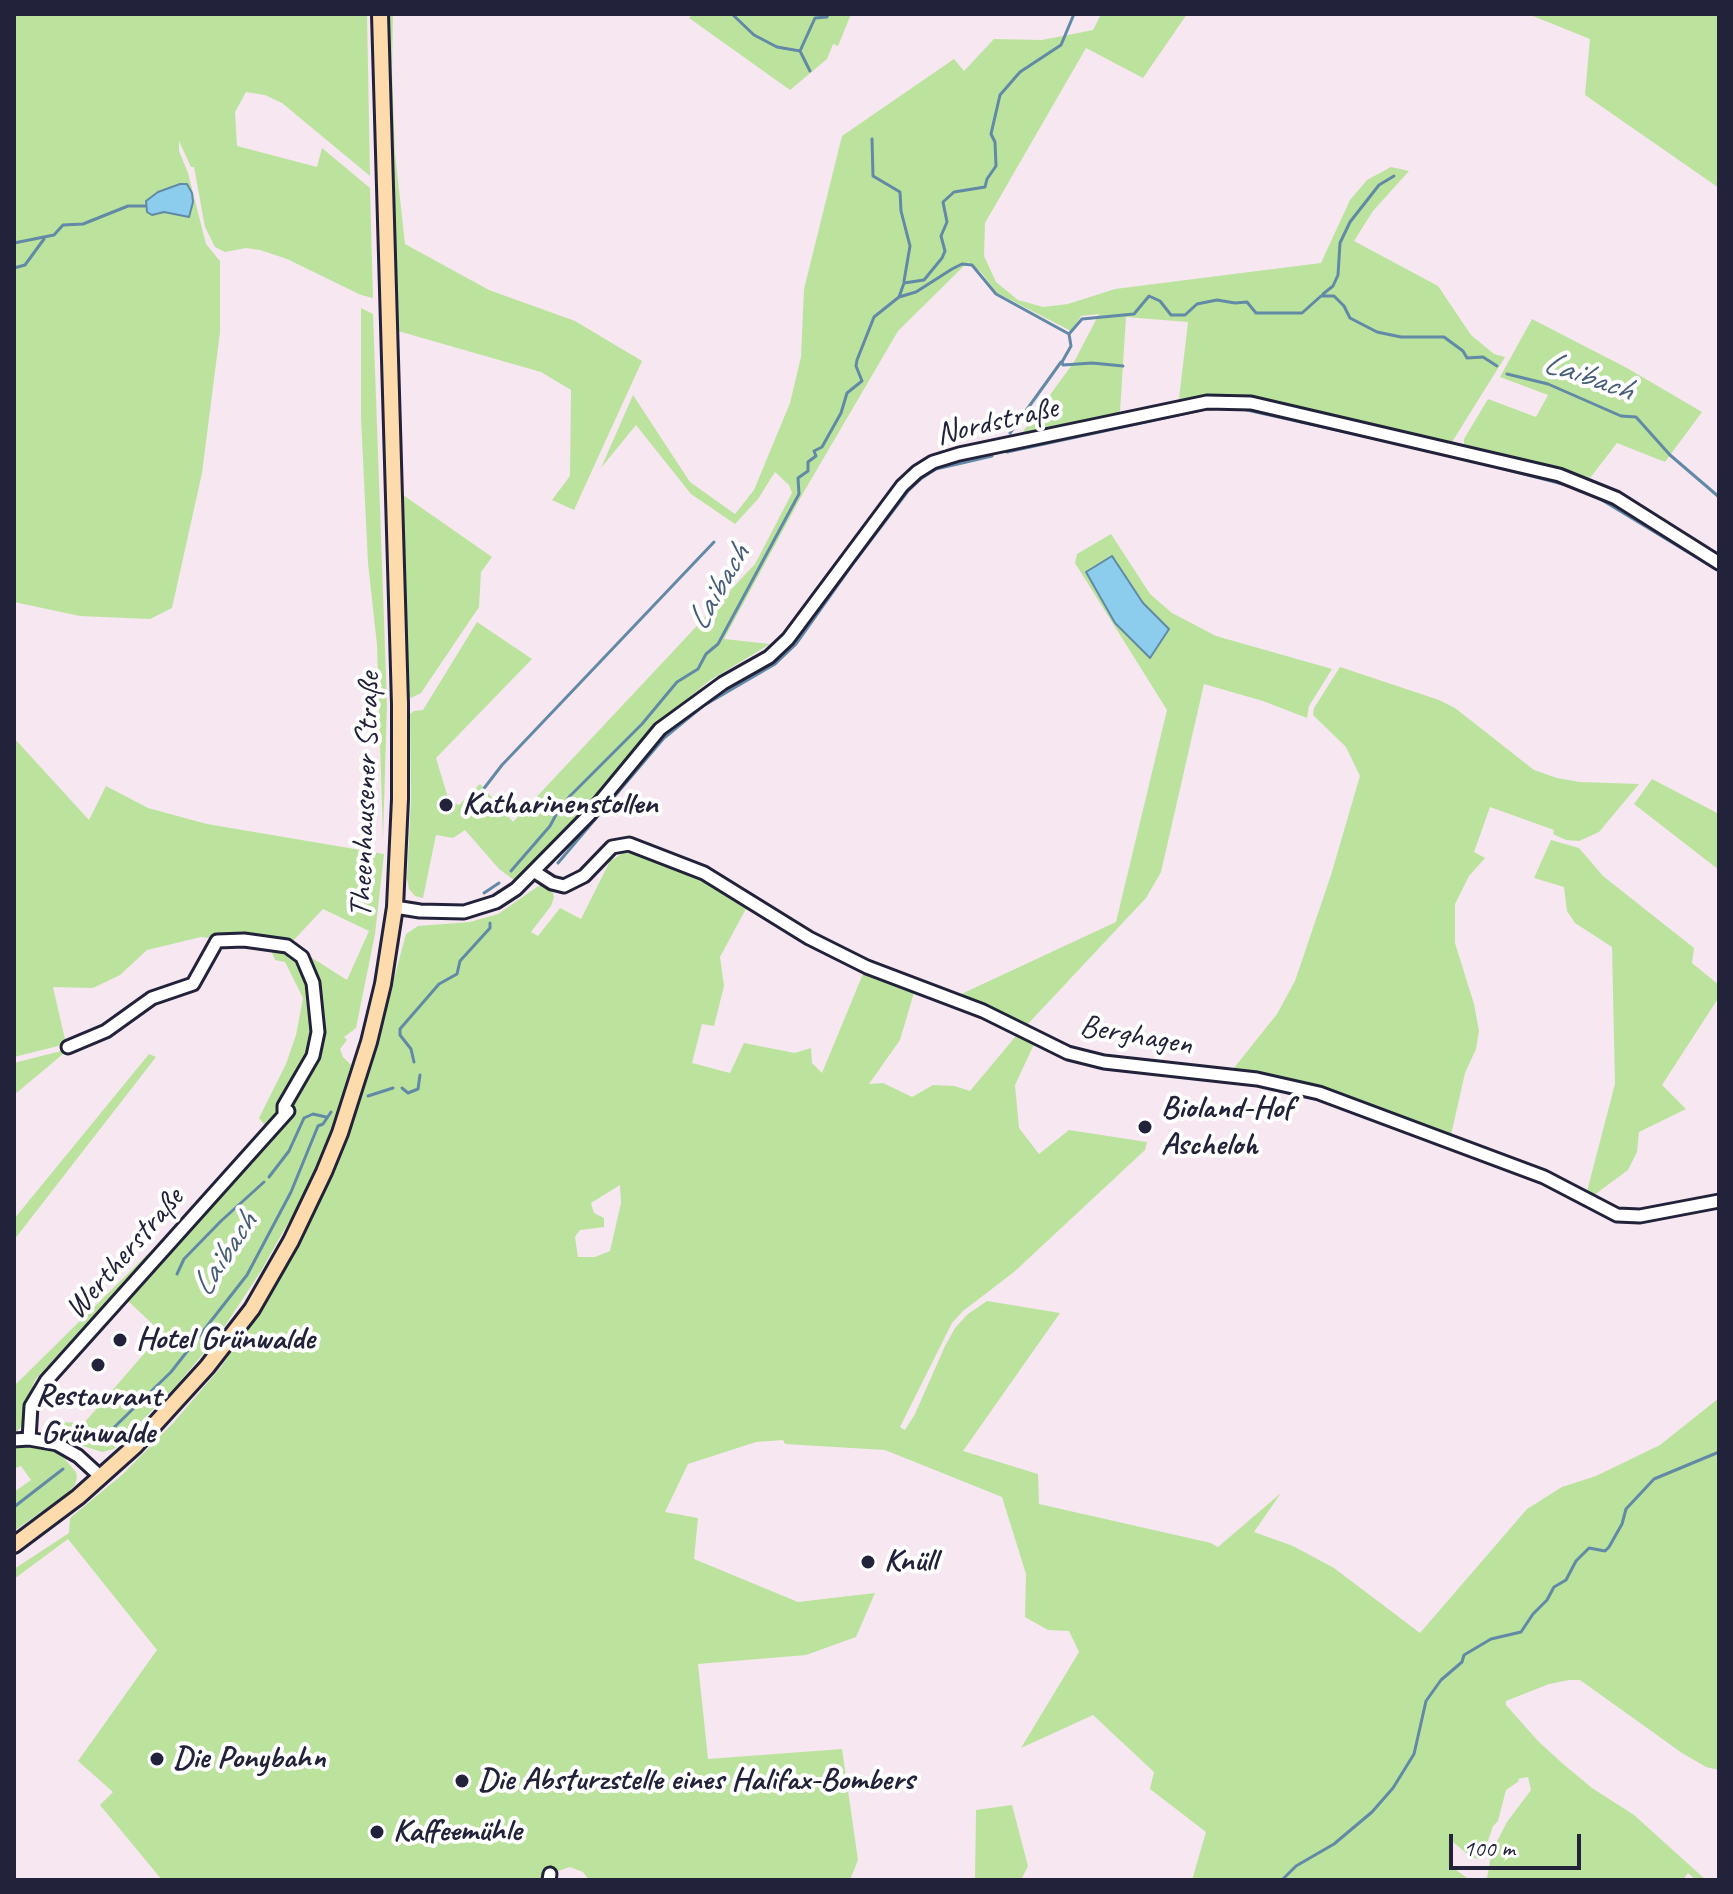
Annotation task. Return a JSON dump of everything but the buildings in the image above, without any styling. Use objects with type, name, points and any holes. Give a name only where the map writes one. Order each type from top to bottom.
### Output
[{"type":"main road","name":"Theenhausener Straße","points":[[14,1545],[101,1477],[176,1402],[252,1309],[291,1241],[340,1133],[369,1042],[383,984],[399,859],[400,704],[388,379],[380,14]]},
{"type":"street","name":"Nordstraße","points":[[395,907],[420,911],[464,912],[479,909],[496,902],[535,872],[589,815],[660,729],[723,683],[769,657],[788,639],[902,486],[933,462],[959,454],[1207,402],[1251,403],[1559,475],[1616,498],[1719,563]]},
{"type":"street","name":"Berghagen","points":[[535,872],[552,883],[564,886],[584,876],[612,847],[629,844],[704,873],[809,938],[867,967],[983,1011],[1068,1053],[1104,1062],[1257,1079],[1319,1093],[1544,1177],[1617,1215],[1640,1216],[1719,1201]]},
{"type":"street","name":"Wertherstraße","points":[[68,1047],[106,1031],[152,998],[193,984],[217,941],[244,940],[287,946],[302,957],[313,983],[318,1032],[313,1056],[284,1106],[284,1115]]},
{"type":"street","name":"Wertherstraße","points":[[29,1439],[31,1406],[46,1381],[293,1105]]},
{"type":"street","points":[[14,1440],[57,1444],[69,1450],[101,1477]]},
{"type":"green space","points":[[14,14],[367,14],[370,176],[282,103],[265,95],[246,92],[235,112],[237,146],[317,167],[322,148],[370,188],[373,298],[260,250],[246,248],[225,252],[215,247],[205,227],[194,167],[191,167],[179,141],[179,151],[188,173],[206,244],[220,261],[220,332],[202,473],[172,608],[150,619],[80,616],[14,602]]},
{"type":"green space","points":[[388,14],[393,14],[395,153],[405,244],[489,290],[575,321],[642,361],[574,510],[552,500],[570,476],[571,390],[541,372],[398,331]]},
{"type":"green space","points":[[692,14],[851,14],[838,46],[833,44],[827,59],[790,90],[689,18]]},
{"type":"green space","points":[[1101,14],[1187,14],[1143,78],[1086,48],[985,223],[984,256],[996,282],[1018,300],[1043,307],[1068,304],[1115,289],[1321,263],[1350,200],[1367,180],[1391,167],[1409,171],[1373,211],[1354,241],[1438,286],[1471,335],[1494,354],[1505,357],[1452,442],[1252,396],[1231,394],[1179,399],[1188,322],[1126,317],[1120,412],[1022,433],[1074,362],[1099,314],[1081,316],[1071,331],[997,293],[981,272],[968,262],[898,331],[802,495],[724,639],[770,644],[709,681],[655,725],[567,828],[514,880],[499,869],[465,830],[453,838],[436,835],[423,898],[415,896],[409,889],[407,878],[411,799],[410,714],[423,710],[477,622],[532,659],[436,758],[449,801],[459,805],[480,784],[513,822],[755,564],[792,493],[789,485],[775,472],[758,499],[735,524],[691,494],[636,425],[601,468],[633,395],[690,482],[735,514],[754,490],[790,403],[801,357],[804,289],[842,136],[954,59],[964,71],[994,39],[1042,40],[1093,30]]},
{"type":"green space","points":[[1528,14],[1719,14],[1719,188],[1585,95],[1590,39]]},
{"type":"green space","points":[[361,308],[373,314],[387,704],[383,839],[377,645],[368,563],[361,418]]},
{"type":"green space","points":[[1532,319],[1627,368],[1702,412],[1665,462],[1617,443],[1590,478],[1464,444],[1488,399],[1536,417],[1548,395],[1500,377]]},
{"type":"green space","points":[[403,495],[492,557],[481,572],[479,607],[421,693],[411,698],[408,695]]},
{"type":"green space","points":[[1111,534],[1150,594],[1172,613],[1216,636],[1332,669],[1309,706],[1307,718],[1204,684],[1161,872],[1146,898],[1026,1026],[957,996],[1116,922],[1167,710],[1075,563],[1077,554]],"holes":[[[1112,556],[1143,603],[1168,629],[1150,657]]]},
{"type":"green space","points":[[1340,667],[1455,708],[1534,770],[1580,782],[1639,784],[1599,832],[1579,841],[1566,840],[1553,834],[1554,830],[1490,807],[1474,852],[1485,858],[1469,876],[1455,904],[1455,943],[1479,1031],[1476,1049],[1465,1073],[1451,1135],[1230,1073],[1277,1014],[1295,981],[1360,776],[1346,747],[1313,715],[1314,708]]},
{"type":"green space","points":[[14,738],[89,820],[106,786],[148,808],[207,824],[384,854],[375,934],[356,1028],[344,1037],[347,1040],[340,1049],[351,1065],[332,1129],[305,1193],[261,1271],[219,1335],[176,1386],[114,1449],[102,1452],[49,1435],[55,1422],[84,1423],[162,1333],[128,1301],[273,1135],[259,1118],[286,1064],[296,1035],[303,998],[285,962],[275,960],[269,945],[201,937],[147,950],[120,975],[93,988],[53,987],[66,1044],[14,1057]],"holes":[[[323,909],[369,931],[347,980],[290,944]]]},
{"type":"green space","points":[[1652,779],[1719,814],[1719,870],[1634,804]]},
{"type":"green space","points":[[1551,840],[1579,848],[1603,876],[1694,948],[1692,963],[1719,985],[1719,997],[1662,1085],[1686,1109],[1639,1132],[1637,1152],[1628,1170],[1590,1198],[1586,1195],[1615,1084],[1612,947],[1575,923],[1567,911],[1564,887],[1534,878]]},
{"type":"green space","points":[[628,850],[644,852],[701,877],[748,905],[720,957],[724,986],[714,1026],[702,1024],[692,1063],[730,1073],[744,1043],[795,1053],[811,1048],[812,1063],[822,1073],[865,969],[915,989],[900,1040],[869,1084],[883,1083],[912,1097],[933,1085],[970,1091],[1020,1031],[1036,1040],[1015,1085],[1019,1128],[1039,1154],[1069,1130],[1147,1142],[1145,1150],[1014,1272],[952,1323],[900,1427],[905,1430],[915,1414],[945,1346],[968,1314],[987,1301],[1060,1313],[963,1451],[1038,1474],[1039,1504],[1218,1547],[1281,1493],[1254,1532],[1293,1546],[1334,1568],[1420,1633],[1527,1509],[1562,1487],[1596,1476],[1660,1445],[1719,1398],[1719,1770],[1706,1767],[1682,1753],[1580,1680],[1549,1684],[1506,1701],[1506,1705],[1538,1741],[1562,1763],[1592,1788],[1634,1815],[1706,1880],[1696,1880],[1688,1873],[1683,1880],[1482,1880],[1487,1878],[1492,1851],[1507,1822],[1531,1790],[1528,1777],[1518,1779],[1506,1790],[1498,1821],[1493,1826],[1482,1859],[1472,1858],[1453,1842],[1449,1865],[1470,1880],[1192,1880],[1206,1832],[1150,1789],[1154,1772],[1093,1715],[1021,1748],[1079,1652],[1069,1631],[1048,1630],[1025,1617],[1026,1574],[1002,1497],[885,1450],[785,1444],[783,1440],[756,1442],[688,1464],[665,1512],[698,1518],[694,1559],[798,1602],[875,1593],[856,1637],[806,1655],[698,1664],[708,1759],[842,1749],[858,1860],[850,1880],[589,1880],[583,1872],[570,1867],[558,1871],[548,1867],[542,1880],[162,1880],[100,1805],[113,1792],[78,1761],[157,1650],[68,1539],[14,1579],[14,1569],[69,1533],[70,1518],[123,1474],[174,1422],[221,1367],[260,1310],[300,1240],[348,1135],[369,1072],[406,934],[418,926],[470,922],[498,914],[540,885],[552,890],[554,897],[551,906],[531,932],[538,936],[560,908],[581,919],[610,861]],"holes":[[[620,1185],[621,1203],[610,1251],[595,1257],[578,1257],[575,1237],[580,1230],[604,1227],[604,1218],[594,1213],[591,1203]]]},
{"type":"green space","points":[[69,1049],[14,1095],[14,1063]]},
{"type":"green space","points":[[149,1054],[156,1057],[14,1240],[14,1219]]},
{"type":"green space","points":[[167,1235],[35,1380],[25,1405],[23,1425],[14,1434],[14,1386]]},
{"type":"green space","points":[[33,1446],[63,1457],[77,1477],[75,1485],[65,1495],[14,1531],[14,1492],[31,1480],[21,1466],[14,1469],[14,1448]]},
{"type":"green space","points":[[1012,1805],[1028,1866],[1021,1880],[975,1880],[976,1810]]},
{"type":"water","points":[[187,184],[192,193],[189,217],[147,212],[146,201],[158,192]]},
{"type":"water","points":[[1112,556],[1143,603],[1169,629],[1150,658],[1115,623],[1086,572]]},
{"type":"waterway","points":[[732,14],[754,35],[777,47],[800,51]]},
{"type":"waterway","name":"Laibach","points":[[810,71],[800,51],[815,18],[827,17],[828,14]]},
{"type":"waterway","name":"Laibach","points":[[899,297],[904,283],[924,280],[942,258],[945,251],[941,236],[947,222],[943,202],[954,192],[985,187],[996,166],[995,142],[991,134],[1000,95],[1020,72],[1061,45],[1074,14]]},
{"type":"waterway","name":"Laibach","points":[[872,139],[873,176],[900,192],[901,211],[910,246],[904,281]]},
{"type":"waterway","name":"Laibach","points":[[1323,294],[1333,286],[1338,275],[1340,243],[1350,222],[1379,185],[1394,176]]},
{"type":"waterway","points":[[14,243],[54,235],[63,225],[83,224],[128,206],[145,206]]},
{"type":"waterway","points":[[14,268],[25,265],[44,239]]},
{"type":"waterway","name":"Laibach","points":[[511,871],[550,826],[570,796],[642,724],[677,682],[698,669],[706,654],[718,644],[799,494],[798,478],[808,471],[808,462],[816,456],[814,451],[822,447],[841,413],[847,393],[862,381],[857,360],[874,317],[899,297],[916,292],[952,269],[962,264],[972,265],[996,294],[1069,334],[1082,319],[1134,314],[1149,296],[1160,301],[1171,315],[1185,315],[1197,304],[1217,300],[1247,302],[1256,313],[1302,313],[1321,296],[1334,296],[1350,318],[1377,332],[1401,337],[1444,337],[1463,351],[1467,358],[1483,357],[1497,366]]},
{"type":"waterway","name":"Laibach","points":[[1069,334],[1071,346],[1063,365],[1092,363],[1123,366]]},
{"type":"waterway","points":[[1010,433],[1061,362]]},
{"type":"waterway","name":"Laibach","points":[[1507,374],[1548,384],[1621,416],[1636,417],[1670,455],[1719,497]]},
{"type":"waterway","points":[[1007,452],[1206,409],[1223,408]]},
{"type":"waterway","points":[[1238,408],[1449,455]]},
{"type":"waterway","points":[[558,863],[664,738],[703,706],[775,664],[796,644],[908,491],[936,469],[992,456]]},
{"type":"waterway","points":[[1462,458],[1574,487]]},
{"type":"waterway","points":[[1592,494],[1719,571]]},
{"type":"waterway","points":[[472,804],[502,765],[714,542]]},
{"type":"waterway","name":"Laibach","points":[[484,893],[499,883]]},
{"type":"waterway","name":"Laibach","points":[[414,1062],[400,1029],[439,984],[457,974],[460,961],[490,928],[490,923]]},
{"type":"waterway","name":"Laibach","points":[[402,1088],[408,1093],[418,1089],[420,1075]]},
{"type":"waterway","name":"Laibach","points":[[368,1096],[393,1088]]},
{"type":"waterway","name":"Laibach","points":[[99,1442],[171,1372],[247,1275],[291,1192],[318,1126],[331,1112]]},
{"type":"waterway","points":[[269,1177],[289,1151],[304,1118],[313,1114],[326,1117]]},
{"type":"waterway","points":[[177,1274],[184,1259],[264,1182]]},
{"type":"waterway","points":[[1282,1880],[1296,1866],[1334,1844],[1372,1812],[1393,1788],[1414,1754],[1426,1701],[1441,1680],[1462,1662],[1464,1655],[1491,1639],[1521,1632],[1554,1587],[1566,1580],[1576,1561],[1589,1548],[1605,1551],[1609,1547],[1622,1524],[1626,1509],[1654,1479],[1719,1452]]},
{"type":"waterway","name":"Laibach","points":[[14,1507],[63,1469]]},
{"type":"place","name":"Katharinenstollen","points":[[446,805]]},
{"type":"place","name":"Bioland-Hof Ascheloh","points":[[1145,1127]]},
{"type":"place","name":"Hotel Grünwalde","points":[[120,1340]]},
{"type":"place","name":"Restaurant Grünwalde","points":[[98,1365]]},
{"type":"place","name":"Knüll","points":[[868,1562]]},
{"type":"place","name":"Die Ponybahn","points":[[157,1759]]},
{"type":"place","name":"Die Absturzstelle eines Halifax-Bombers","points":[[462,1781]]},
{"type":"place","name":"Kaffeemühle","points":[[377,1832]]}]
